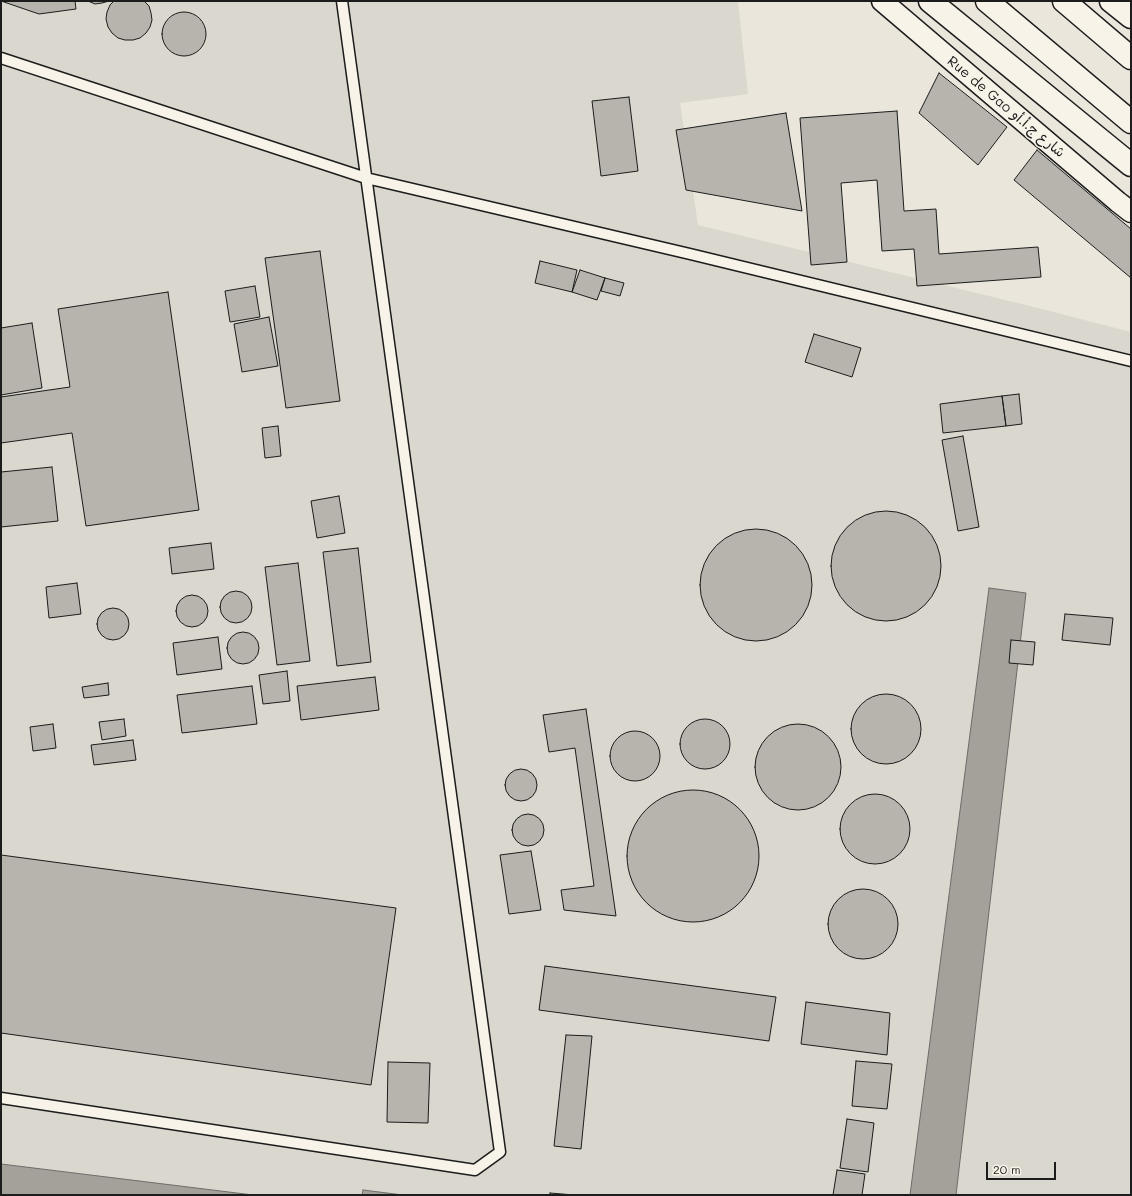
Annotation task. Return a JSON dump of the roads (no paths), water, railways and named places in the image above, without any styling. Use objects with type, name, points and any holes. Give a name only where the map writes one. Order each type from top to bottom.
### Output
[{"type":"highway","points":[[930,1],[1131,165]]},
{"type":"highway","points":[[987,1],[1131,122]]},
{"type":"highway","points":[[1064,1],[1131,58]]},
{"type":"highway","points":[[1111,1],[1131,17]]},
{"type":"street","name":"Rue de Gao شارع ج.أ.أو","points":[[882,1],[1131,212]]},
{"type":"lane","points":[[1,1098],[475,1170],[500,1152],[342,1]]},
{"type":"lane","points":[[1,58],[366,178],[690,254],[1131,361]]}]
